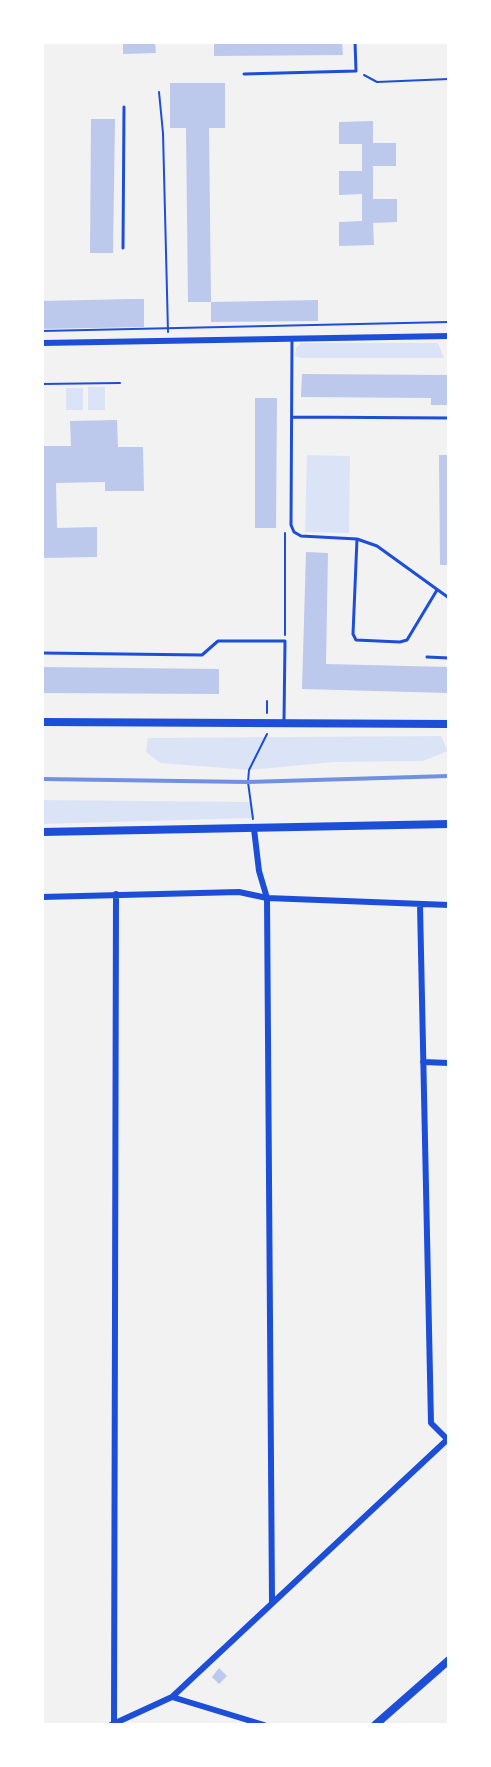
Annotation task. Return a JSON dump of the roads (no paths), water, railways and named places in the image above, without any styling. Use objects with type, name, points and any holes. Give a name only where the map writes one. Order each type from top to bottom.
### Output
[{"type":"street","points":[[42,343],[449,336]]},
{"type":"street","points":[[42,722],[449,723]]},
{"type":"street","points":[[42,832],[449,824]]},
{"type":"street","points":[[254,829],[259,871],[267,898],[272,1602]]},
{"type":"street","points":[[42,897],[239,892],[267,898],[449,905]]},
{"type":"street","points":[[116,894],[112,1724],[172,1697],[448,1439],[431,1423],[420,905]]},
{"type":"street","points":[[423,1062],[449,1063]]},
{"type":"street","points":[[375,1725],[449,1660]]},
{"type":"street","points":[[172,1697],[264,1725]]},
{"type":"lane","points":[[244,74],[356,70],[355,42]]},
{"type":"lane","points":[[123,107],[123,248]]},
{"type":"lane","points":[[292,339],[291,525],[294,532],[301,536],[357,539],[377,546],[449,598]]},
{"type":"lane","points":[[292,417],[449,418]]},
{"type":"lane","points":[[357,539],[353,634],[356,640],[400,642],[407,640],[437,590]]},
{"type":"lane","points":[[42,653],[202,655],[218,641],[285,641],[284,723]]},
{"type":"lane","points":[[428,657],[449,658]]},
{"type":"railway","points":[[42,779],[248,782],[449,776]]}]
